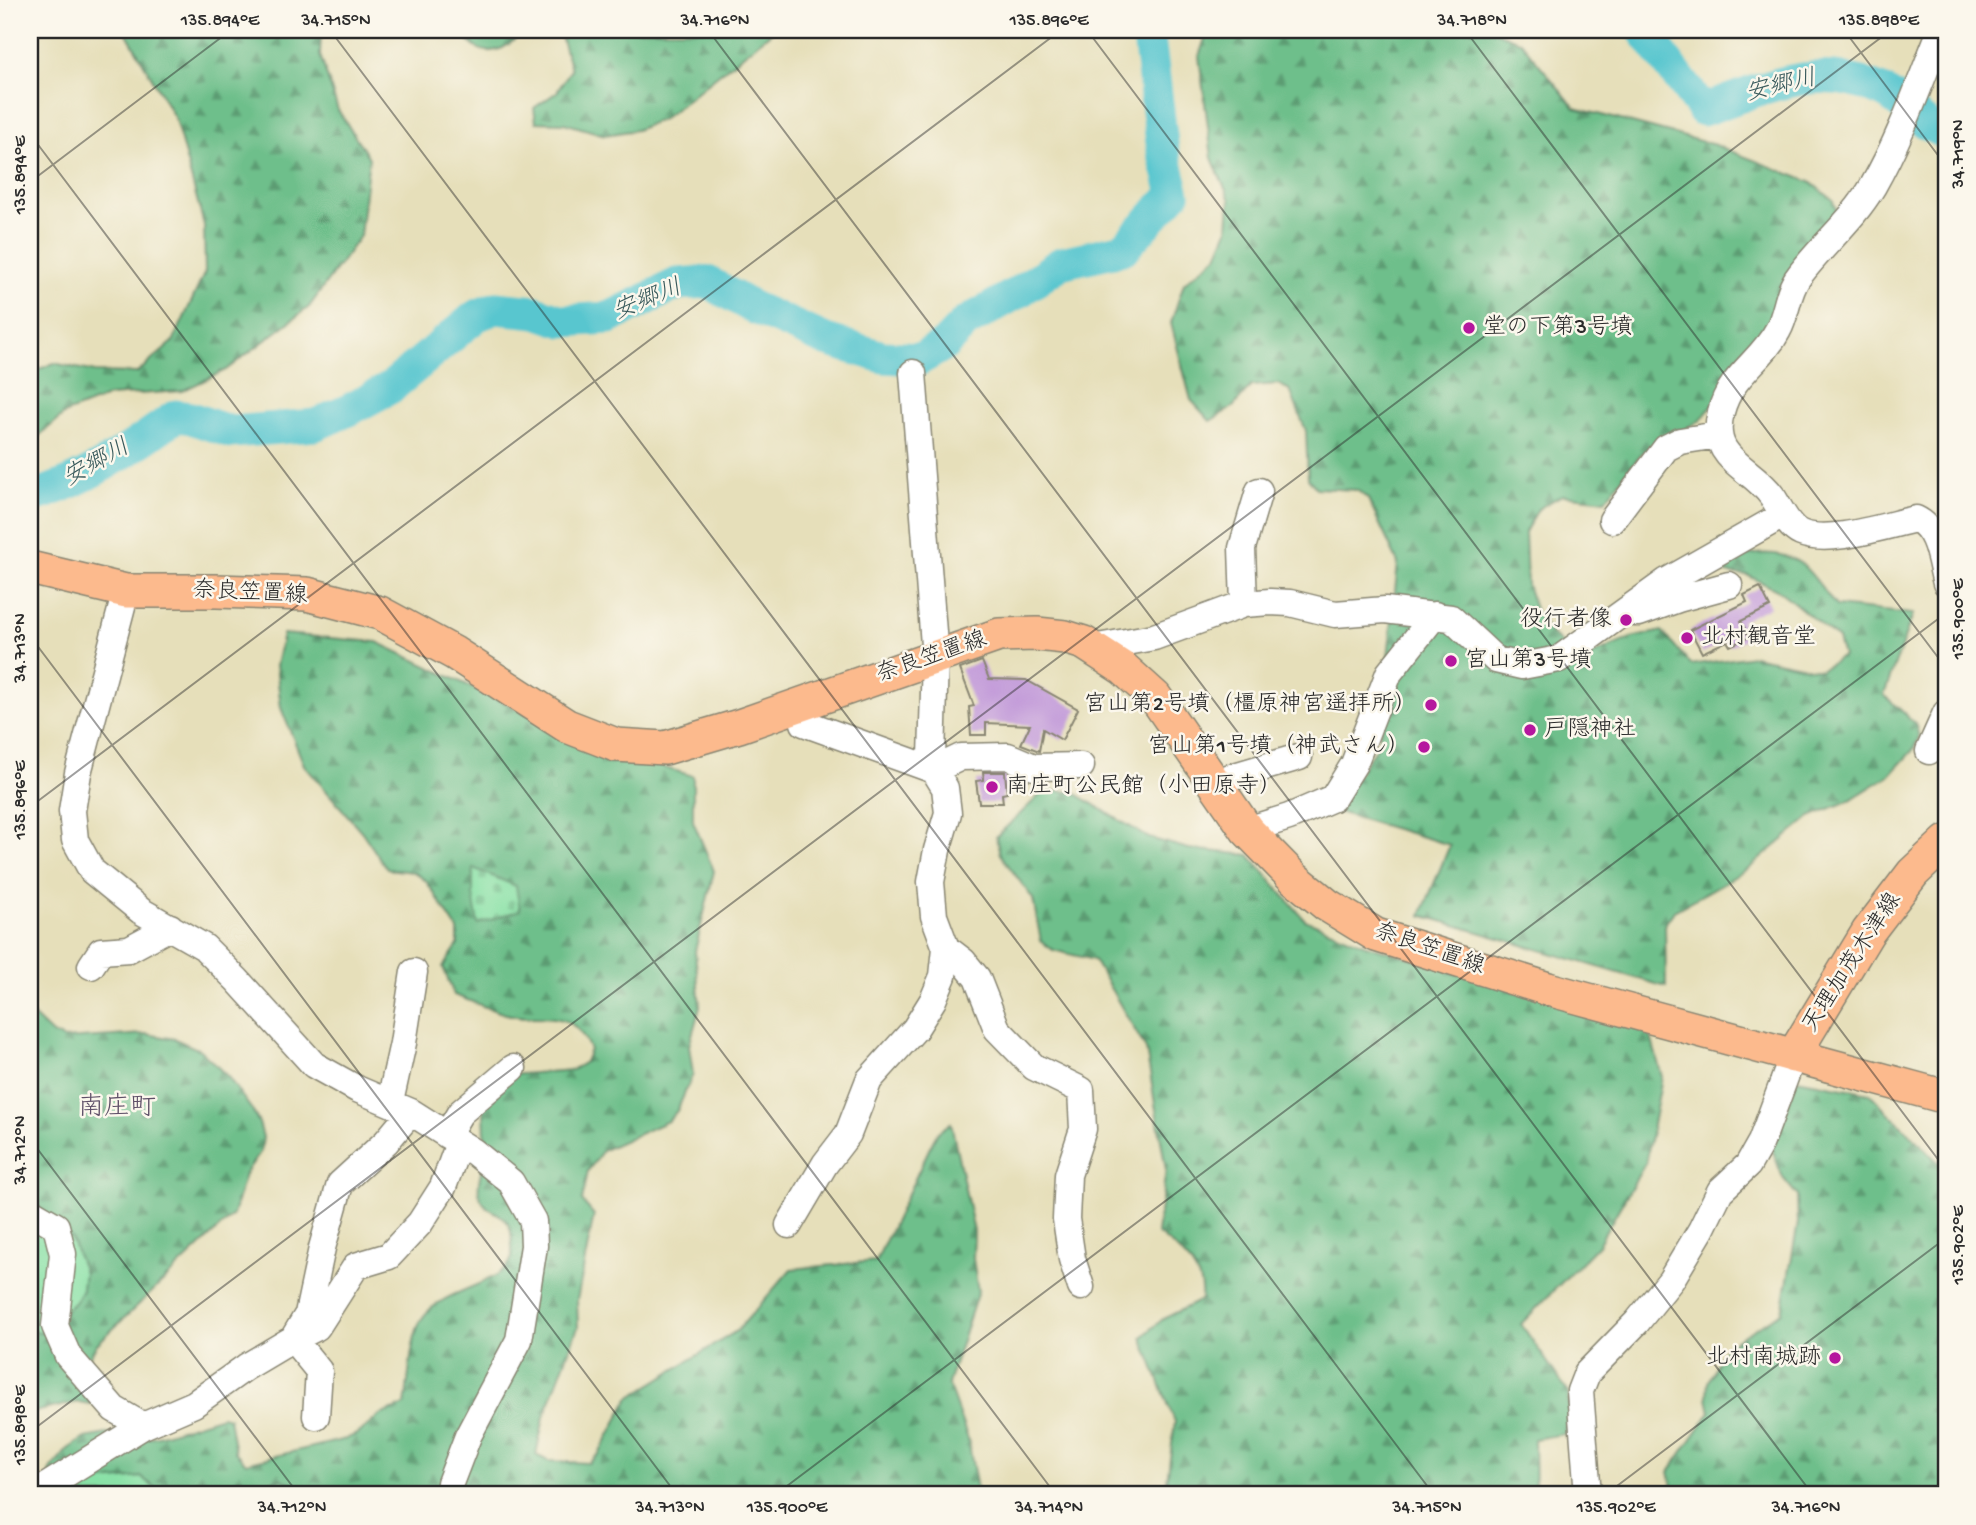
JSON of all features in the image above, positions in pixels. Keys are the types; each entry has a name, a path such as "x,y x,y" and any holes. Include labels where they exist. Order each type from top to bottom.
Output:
{"main road":[{"name":"奈良笠置線","path":"30,568 126,591 216,590 307,594 380,613 454,653 567,726 616,745 665,748 800,705 999,635 1037,634 1065,637 1092,648 1124,670 1155,697 1247,830 1295,879 1327,905 1376,935 1548,989 1946,1097"},
{"name":"天理加茂木津線","path":"1793,1056 1868,932 1913,873 1946,842"}],"street":[{"path":"1941,30 1902,125 1872,187 1840,230 1797,278 1778,331 1729,388 1720,413 1718,435 1732,462 1771,494 1783,515 1800,532 1828,537 1916,519 1925,523 1933,535 1946,583"},
{"path":"789,1225 825,1164 848,1135 869,1080 915,1029 943,976 946,948 934,916 931,881 948,813 945,788 933,770 935,658 913,373"},
{"path":"1612,520 1666,448 1680,442 1718,435"},
{"path":"1244,604 1242,548 1259,491"},
{"path":"1092,648 1154,638 1244,604 1290,603 1335,614 1385,610 1451,618 1496,660 1522,666 1559,659 1667,581 1783,515"},
{"path":"1626,611 1639,613 1728,585"},
{"path":"126,591 78,773 72,811 75,840 92,871 141,911 204,947 314,1065 357,1089 400,1107 453,1139 511,1182 533,1221 534,1246 519,1340 468,1436 448,1491"},
{"path":"1247,830 1289,817 1333,798 1354,764 1389,673 1435,615"},
{"path":"800,705 804,723 933,770 961,757 1008,756 1034,767 1081,766"},
{"path":"1929,751 1946,713"},
{"path":"1214,782 1298,757"},
{"path":"92,966 101,951 129,949 170,927"},
{"path":"946,948 963,961 977,978 997,1029 1034,1067 1081,1090 1083,1129 1068,1175 1066,1219 1072,1259 1082,1287"},
{"path":"293,1339 308,1314 322,1248 340,1184 386,1142 400,1107 403,1043 414,972"},
{"path":"1588,1495 1580,1391 1587,1373 1637,1322 1671,1280 1702,1230 1720,1191 1748,1165 1761,1142 1793,1056"},
{"path":"32,1495 143,1426 194,1404 246,1367 317,1326 356,1266 389,1256 421,1223 443,1188 460,1113 513,1068"},
{"path":"30,1211 56,1226 63,1254 55,1326 68,1356 114,1409 143,1426"},
{"path":"293,1339 319,1371 316,1416"}],"green space":[{"path":"125,30 321,30 320,55 338,110 369,158 360,236 309,307 226,370 182,391 109,396 66,413 30,443 30,373 54,363 95,372 137,373 173,342 205,272 204,225 175,119"},
{"path":"459,30 523,30 508,45 489,51 475,47"},
{"path":"559,30 774,30 663,119 636,130 605,135 564,123 536,122 534,108 557,92 571,69"},
{"path":"1208,30 1492,30 1521,42 1575,108 1715,145 1810,182 1832,199 1837,212 1786,277 1768,333 1701,420 1641,454 1605,500 1562,495 1538,509 1525,532 1527,585 1536,612 1551,634 1581,660 1631,638 1662,631 1691,665 1753,656 1820,670 1843,656 1838,639 1781,592 1747,575 1726,573 1724,559 1743,555 1773,554 1792,558 1809,572 1836,606 1913,614 1884,695 1915,723 1919,737 1913,750 1891,774 1850,800 1810,817 1748,869 1674,911 1665,924 1666,987 1421,915 1450,845 1334,811 1379,743 1398,563 1368,499 1357,490 1316,488 1308,478 1306,431 1290,390 1278,384 1251,386 1233,407 1210,421 1191,400 1171,323 1184,283 1217,256 1228,230 1230,200 1212,158 1199,56"},
{"path":"283,634 377,642 602,749 693,776 693,821 714,871 695,951 700,1007 689,1046 693,1074 677,1111 668,1121 603,1150 588,1171 582,1201 594,1215 577,1300 578,1327 544,1417 536,1455 548,1461 589,1463 599,1454 629,1398 738,1330 791,1269 876,1261 938,1132 951,1123 974,1231 973,1259 978,1291 948,1384 968,1439 978,1495 305,1495 301,1487 281,1479 198,1495 165,1495 141,1477 63,1485 49,1472 68,1449 85,1438 107,1434 129,1440 158,1436 222,1416 229,1418 235,1452 246,1463 346,1439 359,1433 380,1415 405,1405 415,1335 423,1317 444,1300 496,1276 512,1258 509,1224 485,1205 479,1191 485,1145 481,1077 572,1070 585,1062 590,1050 582,1035 565,1021 506,1014 454,995 443,967 458,945 458,930 426,881 414,872 387,869 362,832 304,765 281,708 276,665"},
{"path":"1045,790 1073,792 1149,838 1189,849 1249,855 1305,920 1366,945 1648,1026 1662,1077 1646,1162 1598,1245 1521,1324 1568,1392 1570,1433 1534,1439 1535,1495 1165,1495 1175,1422 1142,1337 1163,1319 1201,1300 1201,1289 1195,1269 1189,1261 1157,1233 1166,1170 1146,1049 1094,960 1053,950 1041,941 1033,899 1000,854 996,837"},
{"path":"473,868 516,886 520,910 478,924 473,895"},
{"path":"30,1013 52,1034 64,1039 146,1034 175,1039 200,1050 228,1077 252,1110 263,1137 261,1151 245,1174 233,1215 97,1344 77,1378 91,1404 78,1402 30,1413 30,1331 42,1332 76,1301 82,1289 84,1272 71,1238 30,1199"},
{"path":"1797,1079 1869,1093 1946,1170 1946,1495 1675,1495 1669,1472 1710,1412 1708,1382 1726,1346 1782,1312 1798,1223 1797,1195 1783,1178 1772,1149"},
{"path":"30,1199 71,1238 84,1272 82,1289 76,1301 42,1332 30,1331"},
{"path":"141,1477 165,1495 30,1495 63,1485"},
{"path":"281,1479 301,1487 305,1495 198,1495"}],"building":[{"path":"1760,587 1770,607 1741,621 1749,637 1730,646 1727,641 1702,653 1690,630 1747,602 1744,595"},
{"path":"982,661 989,679 1026,680 1078,709 1062,740 1043,729 1039,751 1021,744 1030,725 986,723 986,735 971,735 969,707 974,706 960,669"},
{"name":"南庄町公民館（小田原寺）","path":"983,772 1005,772 1007,793 1002,794 1003,803 979,803 976,781 984,780"}],"waterway":[{"name":"安郷川","path":"30,497 70,483 124,452 176,416 191,418 231,432 315,425 390,388 476,316 496,308 536,312 562,321 609,318 677,284 708,282 752,307 826,340 883,357 920,359 944,345 965,323 1061,263 1123,249 1174,194 1163,151 1148,30"},
{"name":"安郷川","path":"1643,30 1703,110 1771,86 1814,78 1836,78 1884,92 1932,127 1946,133"}],"place":[{"name":"堂の下第3号墳","path":"1469,328"},
{"name":"役行者像","path":"1626,620"},
{"name":"北村観音堂","path":"1687,638"},
{"name":"宮山第3号墳","path":"1451,661"},
{"name":"宮山第2号墳（橿原神宮遥拝所）","path":"1431,705"},
{"name":"戸隠神社","path":"1530,730"},
{"name":"宮山第1号墳（神武さん）","path":"1424,747"},
{"name":"南庄町公民館（小田原寺）","path":"992,787"},
{"name":"北村南城跡","path":"1835,1358"}],"district":[{"name":"南庄町","path":"117,1109"}]}
